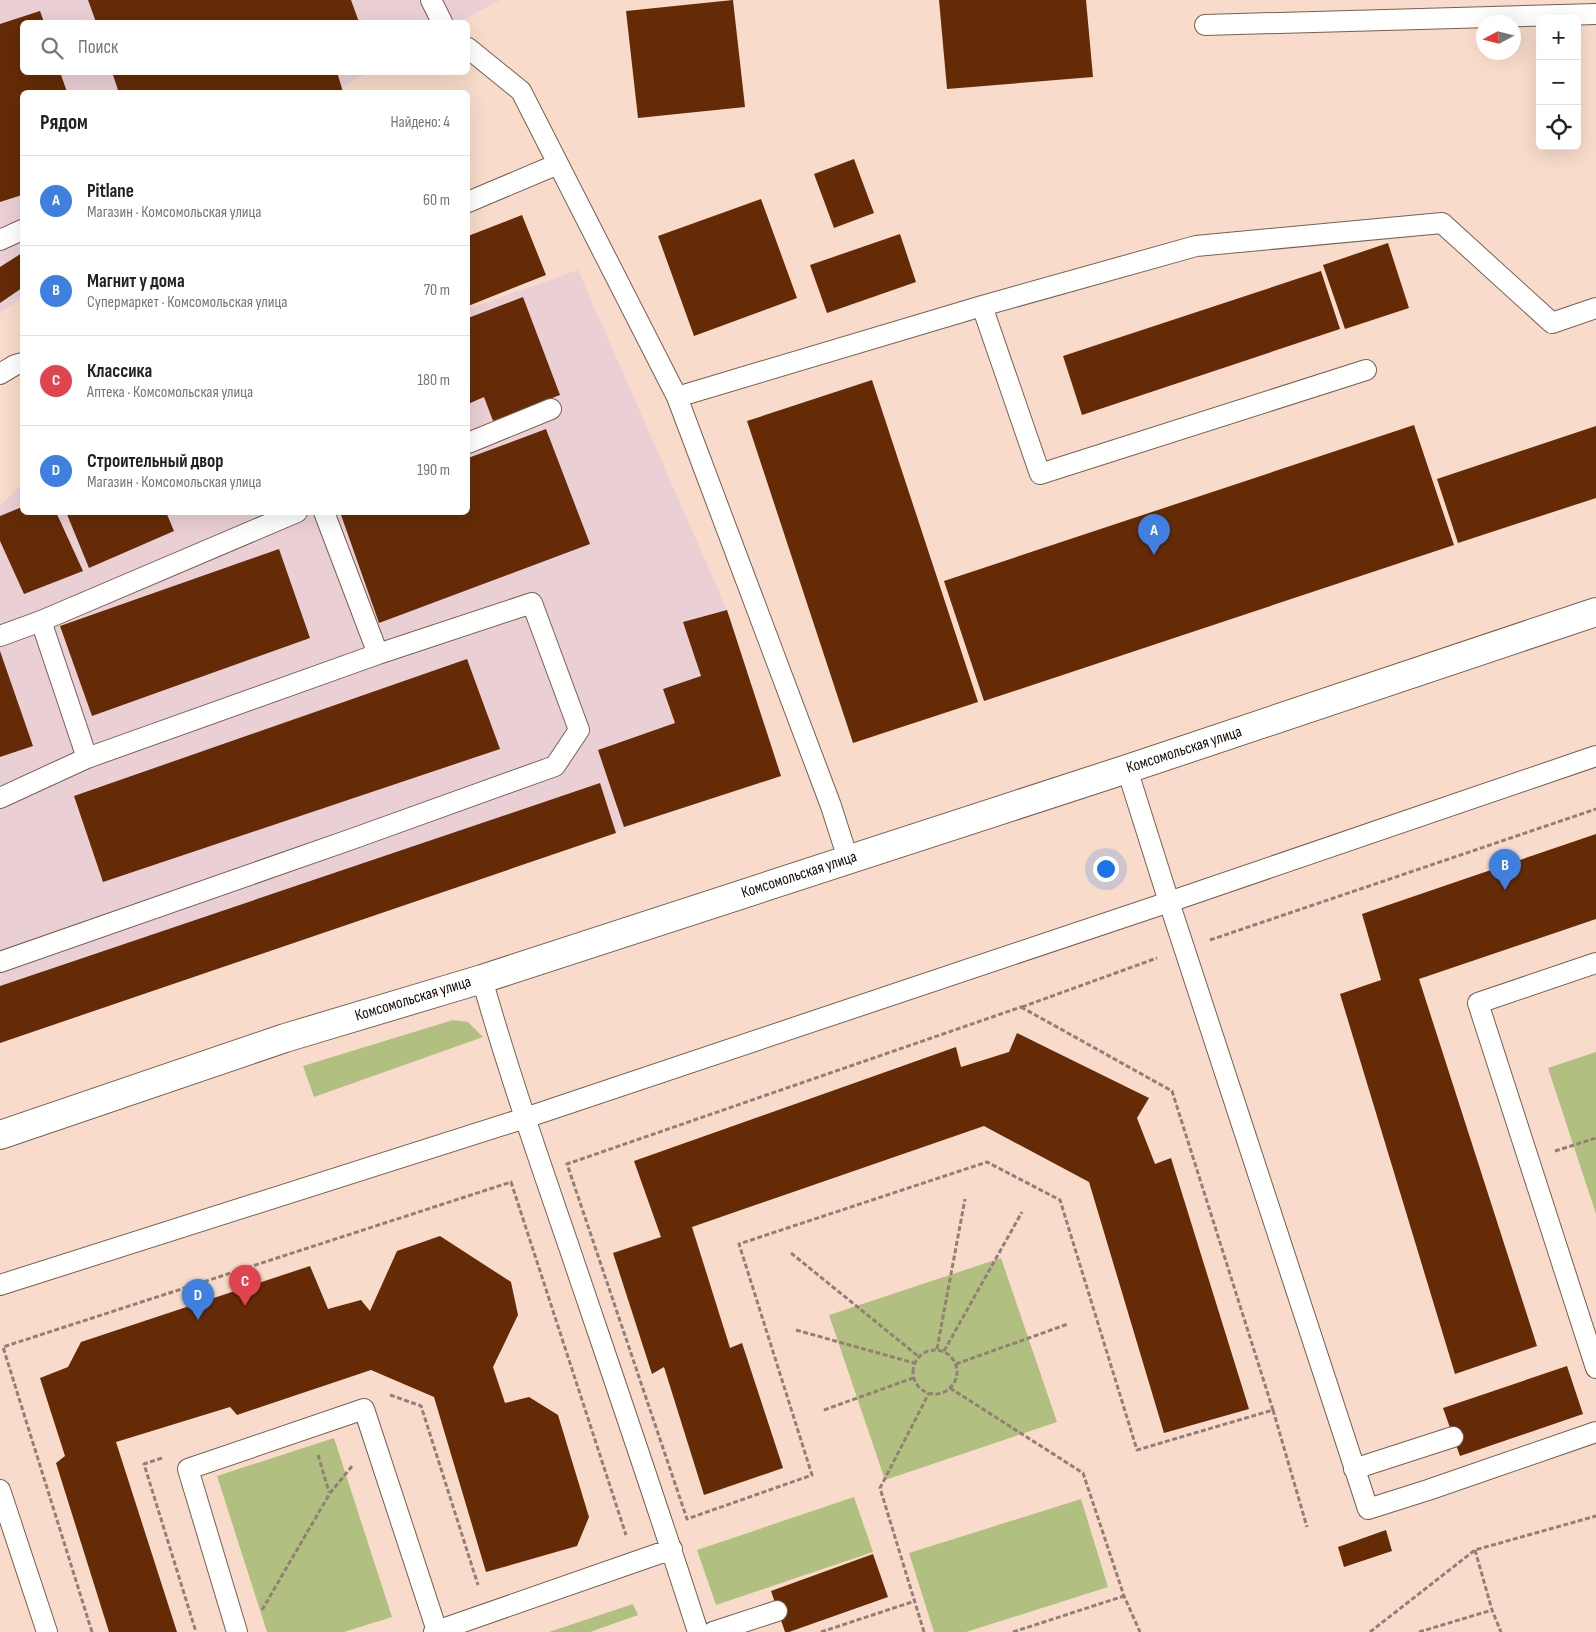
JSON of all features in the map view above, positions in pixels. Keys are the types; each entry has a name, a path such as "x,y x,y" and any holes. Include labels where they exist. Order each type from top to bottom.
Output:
{"main road":[{"name":"Комсомольская улица","path":"0,1136 285,1038 482,978 1127,769 1596,612"}],"lane":[{"path":"431,0 441,20"},
{"path":"1205,25 1596,14"},
{"path":"470,50 521,91 677,397 827,797 848,859"},
{"path":"470,201 558,164"},
{"path":"677,397 982,306 1196,246 1442,223 1552,323 1596,308"},
{"path":"0,240 20,231"},
{"path":"982,306 1040,474 1366,370"},
{"path":"0,374 20,364"},
{"path":"470,442 551,409"},
{"path":"0,636 40,621 290,515"},
{"path":"325,515 378,654"},
{"path":"0,798 87,758 378,654 532,603 579,730 556,766 0,962"},
{"path":"40,621 87,758"},
{"path":"0,1284 525,1118 1169,902 1596,756"},
{"path":"1127,769 1184,949 1368,1508 1428,1490 1596,1432"},
{"path":"1596,963 1478,1003 1596,1368"},
{"path":"482,978 525,1118 672,1549 698,1632"},
{"path":"237,1632 188,1469 364,1409 435,1632 672,1549"},
{"path":"1354,1469 1453,1437"},
{"path":"0,1490 47,1632"},
{"path":"713,1632 777,1611"}],"path":[{"path":"1273,1410 1137,1450 1060,1200 988,1162 739,1244 812,1475 687,1519 567,1164 1184,949 1596,809"},
{"path":"1021,1007 1172,1091 1273,1410 1307,1527"},
{"path":"1529,1160 1596,1138"},
{"path":"92,1632 2,1347 511,1182 626,1538"},
{"path":"937,1349 965,1199"},
{"path":"944,1351 1022,1212"},
{"path":"790,1253 918,1356"},
{"path":"956,1364 1068,1324"},
{"path":"796,1330 914,1363"},
{"path":"930,1349 937,1349 944,1351 953,1359 956,1364 957,1376 950,1388 936,1394 922,1390 916,1385 913,1378 914,1363 918,1356 930,1349"},
{"path":"824,1410 913,1378"},
{"path":"950,1388 1084,1473 1124,1596 1140,1632"},
{"path":"386,1393 421,1406 480,1592"},
{"path":"924,1632 880,1488 929,1393"},
{"path":"309,1428 330,1493"},
{"path":"258,1616 330,1493 374,1440"},
{"path":"163,1457 144,1464 196,1632"},
{"path":"1370,1632 1475,1550 1596,1516"},
{"path":"1475,1550 1492,1610 1501,1632"},
{"path":"1013,1632 1124,1596"},
{"path":"821,1632 915,1601"},
{"path":"1419,1632 1492,1610"}],"shaded area":[{"path":"0,0 500,0 463,20 20,20 20,75 364,75 338,90 20,90 20,299 0,313"},
{"path":"578,270 727,610 781,776 625,827 616,833 0,1043 0,506 20,486 20,515 470,515 470,308"}],"green space":[{"path":"453,1020 468,1022 483,1037 314,1097 303,1066"},
{"path":"1596,1052 1596,1214 1548,1068"},
{"path":"1001,1258 1057,1422 885,1480 829,1315"},
{"path":"334,1438 392,1617 344,1632 267,1632 217,1476"},
{"path":"854,1497 873,1552 716,1605 697,1550"},
{"path":"1081,1499 1108,1587 966,1632 934,1632 909,1553"},
{"path":"633,1604 638,1615 590,1632 549,1632"}],"building":[{"path":"88,0 351,0 358,20 95,20"},
{"path":"733,0 745,107 638,118 626,11"},
{"path":"939,0 1086,0 1093,77 947,89"},
{"path":"40,11 43,20 20,20 20,75 61,75 66,90 20,90 20,196 0,202 0,24"},
{"path":"113,75 338,75 342,90 118,90"},
{"path":"854,159 874,213 834,228 814,174"},
{"path":"761,199 797,298 694,336 658,236"},
{"path":"522,215 546,275 470,305 470,235"},
{"path":"900,234 916,282 827,313 810,265"},
{"path":"1388,243 1409,308 1345,329 1323,265"},
{"path":"20,254 20,289 0,303 0,267"},
{"path":"1321,271 1340,329 1082,415 1063,356"},
{"path":"523,297 560,395 493,421 484,397 470,403 470,317"},
{"path":"872,380 978,702 853,743 747,421"},
{"path":"1414,425 1454,545 984,701 944,581"},
{"path":"1596,426 1596,498 1458,543 1437,479"},
{"path":"546,429 590,544 379,623 341,515 470,515 470,457"},
{"path":"20,508 20,515 57,515 83,571 24,594 0,541 0,516"},
{"path":"67,515 167,515 174,531 89,568"},
{"path":"279,549 310,638 92,716 60,626"},
{"path":"727,610 781,776 624,827 598,750 675,723 663,689 701,676 683,622"},
{"path":"0,651 33,746 0,757"},
{"path":"467,659 500,749 103,882 74,796"},
{"path":"600,783 616,833 0,1043 0,986"},
{"path":"1596,834 1596,919 1419,979 1537,1346 1455,1374 1340,994 1381,980 1362,914"},
{"path":"1017,1033 1149,1098 1137,1118 1155,1164 1171,1158 1249,1409 1164,1433 1089,1182 984,1126 692,1227 730,1348 742,1343 783,1468 704,1495 664,1367 652,1374 613,1253 661,1237 634,1161 956,1047 961,1067 1009,1052"},
{"path":"440,1236 511,1282 518,1315 493,1367 505,1403 529,1397 558,1415 589,1517 577,1546 486,1572 434,1397 371,1370 237,1415 230,1407 116,1442 177,1632 109,1632 56,1463 65,1456 40,1378 68,1367 81,1342 310,1266 328,1309 361,1300 370,1311 397,1251"},
{"path":"1567,1366 1583,1414 1460,1456 1443,1408"},
{"path":"1386,1530 1392,1551 1344,1567 1338,1547"},
{"path":"873,1554 888,1597 785,1632 771,1591"}],"place":[{"name":"Pitlane","path":"1154,555"},
{"name":"Магнит у дома","path":"1505,890"},
{"name":"Классика","path":"245,1306"},
{"name":"Строительный двор","path":"198,1320"}]}
